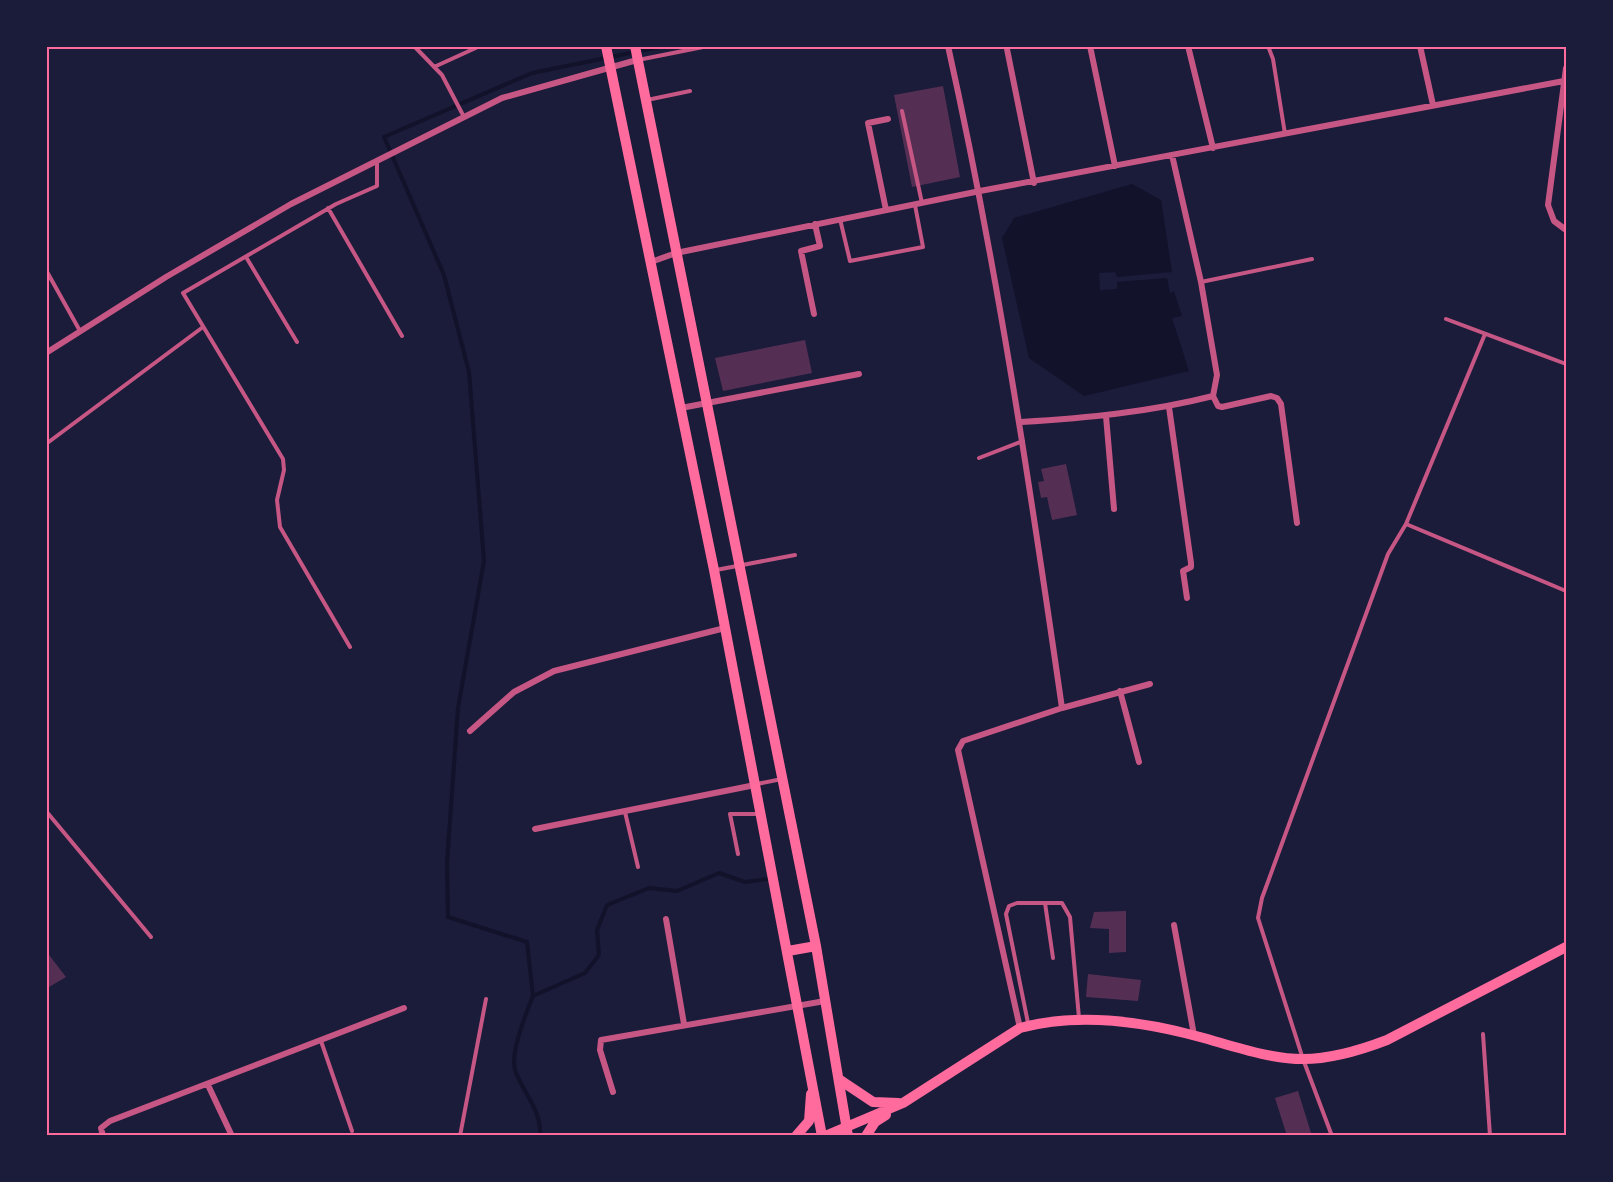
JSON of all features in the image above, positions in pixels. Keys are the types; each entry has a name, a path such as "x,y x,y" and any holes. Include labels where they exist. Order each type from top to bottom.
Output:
{"main road":[{"path":"606,46 714,570 824,1136 847,1131 903,1103"},
{"path":"635,46 816,946 847,1131"},
{"path":"788,951 816,946"},
{"path":"866,1136 875,1122 1025,1027 1079,1019 1159,1028 1254,1052 1303,1059 1359,1050 1388,1040 1566,947"},
{"path":"840,1080 873,1102 903,1103"},
{"path":"796,1136 809,1121 813,1082"}],"street":[{"path":"948,46 980,191 1021,422 1062,708"},
{"path":"1089,46 1115,166"},
{"path":"1188,46 1212,148"},
{"path":"1420,46 1433,105"},
{"path":"1007,49 1034,183"},
{"path":"46,352 166,277 291,204 502,98 637,60"},
{"path":"1566,68 1548,205 1554,221 1566,230"},
{"path":"651,261 676,253 980,191 1034,183 1565,81"},
{"path":"886,210 868,123 888,119"},
{"path":"1172,155 1201,282 1217,375 1213,396 1218,405 1222,407 1271,396 1277,398 1281,404 1297,523"},
{"path":"814,314 801,251 820,246 815,224"},
{"path":"681,408 859,374"},
{"path":"1021,422 1106,416 1169,407 1213,396"},
{"path":"1169,407 1191,563 1191,567 1183,571 1187,598"},
{"path":"1106,416 1114,509"},
{"path":"470,731 514,692 554,671 725,628"},
{"path":"1025,1027 958,750 963,741 1062,708 1150,684"},
{"path":"1120,691 1139,762"},
{"path":"536,829 756,784"},
{"path":"666,920 684,1024"},
{"path":"1174,925 1194,1035"},
{"path":"613,1092 600,1050 601,1040 825,1001"},
{"path":"103,1136 101,1128 110,1121 404,1008"},
{"path":"208,1085 232,1136"}],"lane":[{"path":"414,46 442,75 464,117"},
{"path":"434,67 480,46"},
{"path":"637,60 708,46"},
{"path":"1268,46 1273,59 1285,135"},
{"path":"645,100 690,91"},
{"path":"840,219 850,261 923,247 902,111"},
{"path":"350,647 280,526 277,500 284,470 283,459 183,293 328,208 377,186 377,160"},
{"path":"328,208 402,336"},
{"path":"246,257 297,342"},
{"path":"1201,282 1312,259"},
{"path":"46,270 81,331"},
{"path":"1446,319 1566,364"},
{"path":"46,444 203,327"},
{"path":"1332,1136 1303,1059 1258,918 1262,898 1388,554 1406,524 1485,334"},
{"path":"979,458 1024,440"},
{"path":"1406,524 1566,591"},
{"path":"714,570 795,555"},
{"path":"756,784 783,778"},
{"path":"46,811 151,937"},
{"path":"625,812 638,867"},
{"path":"738,854 729,814 762,814"},
{"path":"1025,1027 1006,914 1009,906 1017,903 1062,903 1070,917 1079,1019"},
{"path":"1045,903 1053,958"},
{"path":"460,1136 486,999"},
{"path":"1483,1034 1490,1136"},
{"path":"321,1040 351,1131"}],"shaded area":[{"path":"1132,184 1161,200 1172,272 1117,277 1115,272 1099,273 1100,290 1117,289 1117,282 1167,278 1170,293 1174,291 1182,316 1172,318 1189,371 1084,396 1029,358 1002,238 1014,218"}],"building":[{"path":"943,86 960,177 912,187 894,95"},
{"path":"805,340 812,373 723,391 715,358"},
{"path":"1066,464 1077,515 1052,520 1047,497 1041,498 1038,482 1044,481 1041,469"},
{"path":"1126,911 1126,952 1109,953 1109,929 1090,928 1094,912"},
{"path":"46,951 66,977 49,987 46,984"},
{"path":"1088,974 1141,980 1138,1001 1086,997"},
{"path":"1298,1091 1312,1136 1287,1136 1275,1098"}],"waterway":[{"path":"533,996 527,942 448,917 447,863 458,708 484,561 469,372 444,275 384,137 532,73 665,46"},
{"path":"540,1136 535,1110 515,1070 515,1054 520,1033 533,996 585,973 599,955 597,930 607,905 649,888 677,891 719,873 745,882 767,879"}]}
